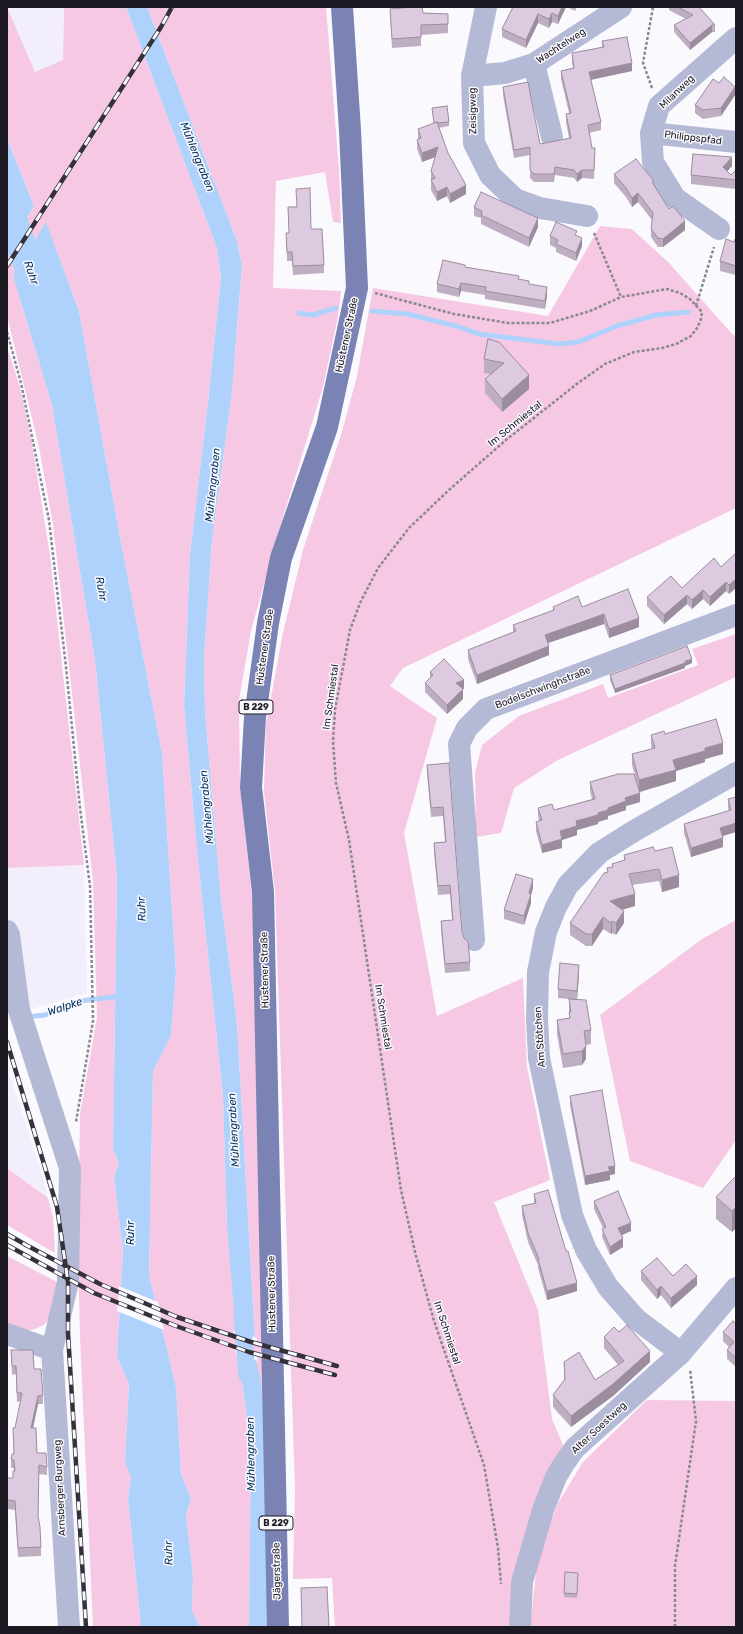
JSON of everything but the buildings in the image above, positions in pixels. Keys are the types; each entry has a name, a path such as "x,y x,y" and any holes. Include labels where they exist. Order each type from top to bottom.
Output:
{"main road":[{"name":"Hüstener Straße","path":"274,1419 263,892 251,787 255,717 268,623 281,558 327,427 357,288 350,130 342,7"},
{"name":"Jägerstraße","path":"274,1419 278,1627"}],"street":[{"name":"Zeisigweg","path":"486,7 472,76 474,143 490,175 515,199 540,208 587,216"},
{"name":"Wachtelweg","path":"472,76 505,73 534,64 621,7"},
{"name":"Milanweg","path":"719,229 676,198 653,162 651,132 659,106 736,38"},
{"path":"534,64 552,137"},
{"name":"Philippspfad","path":"651,132 736,142"},
{"name":"Bodelschwinghstraße","path":"474,940 459,744 467,728 486,709 736,615"},
{"name":"Am Stötchen","path":"681,1353 636,1319 608,1287 586,1250 572,1215 539,1058 537,1019 538,972 546,932 556,907 568,884 599,853 634,831 736,773"},
{"name":"Arnsberger Burgweg","path":"7,931 22,1019 70,1168 68,1282 52,1350 69,1627"},
{"name":"Alter Soestweg","path":"520,1627 522,1582 543,1510 556,1477 575,1448 681,1353 736,1288"},
{"path":"7,1334 52,1350"}],"path":[{"path":"653,7 643,63 659,106"},
{"path":"587,216 621,297"},
{"path":"696,306 710,260"},
{"path":"357,288 454,314 508,323 550,323 590,311 621,297 667,289 685,296 696,306"},
{"name":"Im Schmiestal","path":"502,1586 498,1548 484,1465 434,1321 416,1256 401,1190 349,840 336,783 333,741 335,710 350,630 360,602 378,568 409,528 450,489 506,440 605,364 634,352 662,348 676,344 691,336 701,319 702,312 696,306"},
{"path":"7,332 21,383 49,520 80,808 90,886 93,1020 77,1114"},
{"path":"675,1627 675,1566 696,1421 692,1375 689,1364 681,1353"}],"shaded area":[{"path":"7,7 64,7 63,60 35,72"},
{"path":"7,7 35,72 63,60 64,7 126,7 217,248 221,278 190,554 184,706 197,851 223,1096 227,1227 255,1341 237,1023 221,899 205,711 204,657 212,541 232,392 242,265 237,241 147,7 326,7 339,170 341,223 333,222 325,172 276,181 273,288 341,291 338,317 323,387 280,527 251,631 239,700 240,786 255,924 268,1515 237,1350 251,1442 249,1627 200,1627 192,1611 193,1576 186,1515 191,1498 181,1474 176,1387 149,1276 153,1071 171,1035 176,972 162,753 119,532 79,311 46,223 13,276 52,405 95,660 117,877 113,1149 119,1163 114,1177 123,1251 117,1356 129,1384 125,1463 131,1477 128,1498 141,1627 93,1627 80,1337 78,1252 80,1114 97,1017 93,881 53,524 39,447 7,316 7,250 34,206 7,139"},
{"path":"600,226 632,229 669,263 733,335 736,336 736,508 403,668 390,686 437,718 404,833 437,1016 523,978 527,1067 550,1180 494,1202 538,1310 552,1419 563,1445 567,1448 516,1627 335,1627 332,1578 293,1579 295,1489 275,891 264,792 266,724 283,633 303,550 342,432 357,376 373,288 548,316"},
{"path":"7,347 20,387 32,444 50,555 84,865 7,868"},
{"path":"736,634 736,677 558,760 514,788 501,833 476,837 475,772 482,745 519,716 603,684 608,698 698,665 692,649"},
{"path":"84,865 87,993 30,1009 7,1023 7,868"},
{"path":"736,920 736,1140 703,1188 630,1161 600,1015 702,939"},
{"path":"7,1067 42,1174 48,1198 7,1168"},
{"path":"7,1168 48,1198 53,1217 55,1253 7,1225"},
{"path":"7,1256 61,1284 53,1313 44,1325 26,1331 7,1326"},
{"path":"647,1400 736,1401 736,1627 530,1627 538,1555 558,1503 583,1462"}],"water":[{"path":"126,7 147,7 237,241 242,265 232,392 212,541 204,657 205,711 221,899 237,1023 255,1341 236,1335 227,1227 223,1096 197,851 184,706 190,554 221,278 217,248"},
{"path":"7,139 34,206 7,250"},
{"path":"46,222 79,311 119,532 162,753 176,972 171,1035 153,1071 149,1275 176,1387 181,1474 191,1498 186,1515 193,1576 192,1611 200,1627 141,1627 128,1498 131,1477 125,1463 129,1384 117,1356 123,1251 114,1177 119,1163 113,1149 117,877 95,660 52,405 13,276"},
{"path":"237,1350 255,1356 260,1377 264,1409 268,1627 249,1627 251,1442"}],"pier":[{"path":"119,1286 158,1302 164,1330 117,1311"},
{"path":"233,1330 257,1338 257,1342 254,1343 235,1337"},
{"path":"237,1348 256,1354 258,1361 236,1354 235,1349"}],"waterway":[{"name":"Ruhr","path":"7,203 38,294"},
{"path":"299,313 313,315 336,308"},
{"path":"372,311 407,314 456,326 479,334 559,344 578,342 617,326 656,315 688,312"},
{"name":"Walpke","path":"26,1017 45,1015 80,1001 121,996"},
{"name":"Mühlengraben","path":"242,1316 247,1375"}],"railway":[{"path":"7,266 161,27 172,7"},
{"path":"7,1042 57,1207 68,1282 68,1333 86,1627"},
{"path":"7,1234 100,1284 177,1317 251,1342 337,1366"},
{"path":"7,1245 94,1293 176,1326 249,1352 335,1375"}]}
